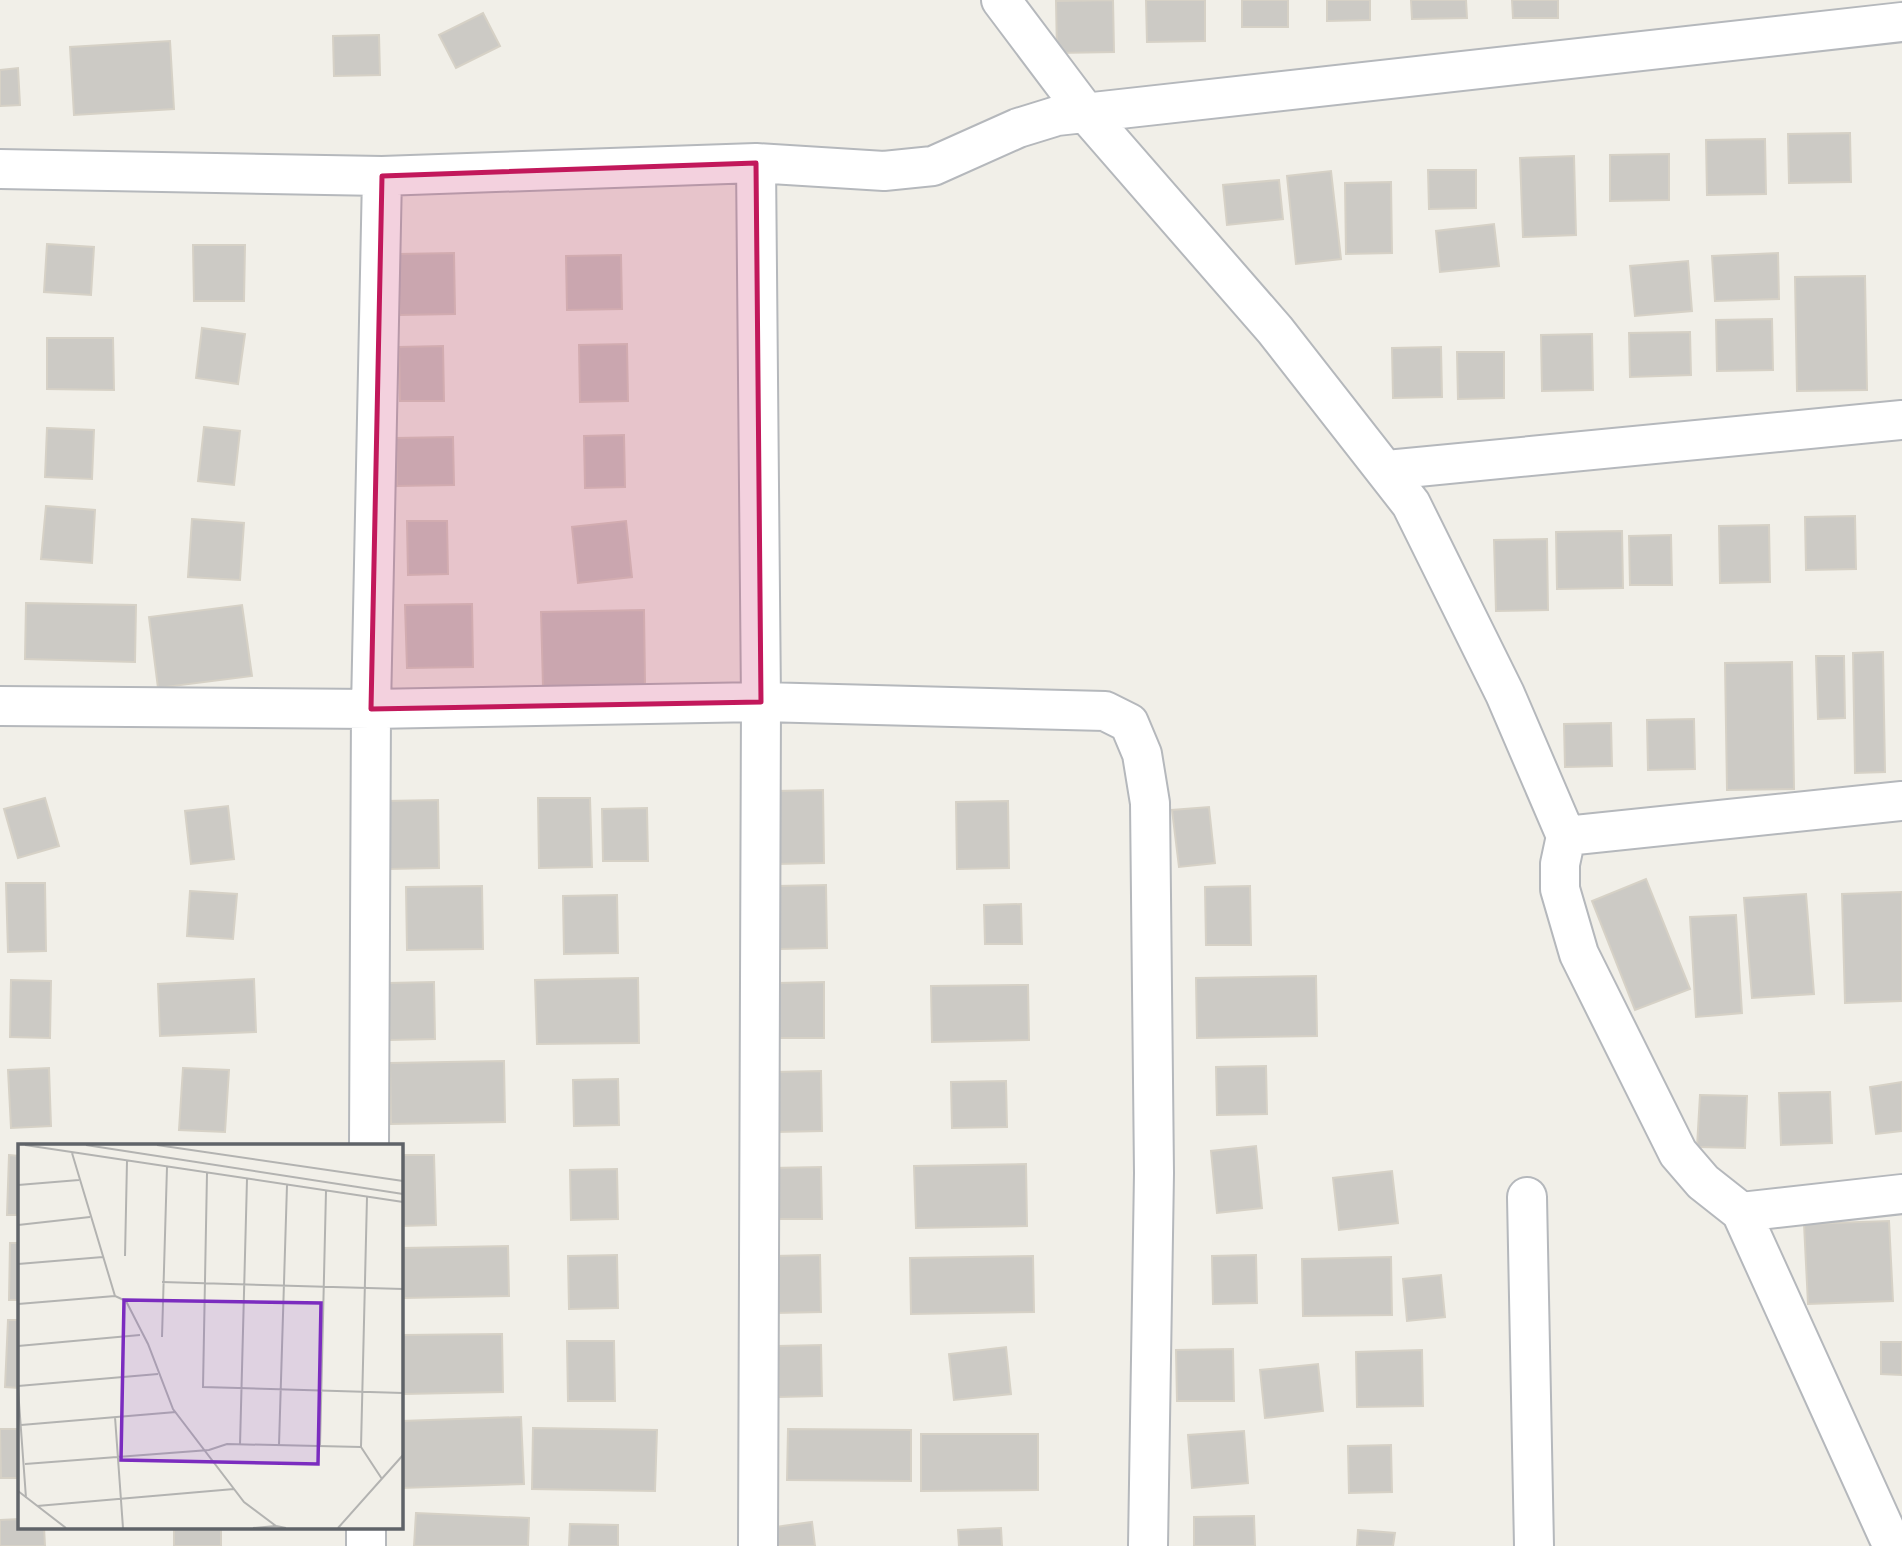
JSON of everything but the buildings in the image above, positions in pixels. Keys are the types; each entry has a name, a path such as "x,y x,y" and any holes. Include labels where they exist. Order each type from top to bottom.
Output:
{"street":[{"path":"1001,0 1086,113 1275,330 1411,504 1454,587 1566,836 1560,864 1560,889 1579,954 1678,1153 1703,1182 1741,1212 1888,1536 1896,1546"},
{"path":"0,169 382,176 756,163 884,171 933,166 1018,128 1057,116 1902,22"},
{"path":"756,163 761,702 758,1546"},
{"path":"369,1144 372,709 382,176"},
{"path":"1387,470 1902,420"},
{"path":"0,706 372,709 761,702 1105,711 1129,723 1142,754 1150,816 1154,1172 1148,1546"},
{"path":"1566,836 1902,801"},
{"path":"1741,1212 1902,1194"},
{"path":"1527,1197 1534,1546"},
{"path":"366,1528 366,1546"}],"highlighted area":[{"path":"756,163 761,702 371,709 382,176"}]}
